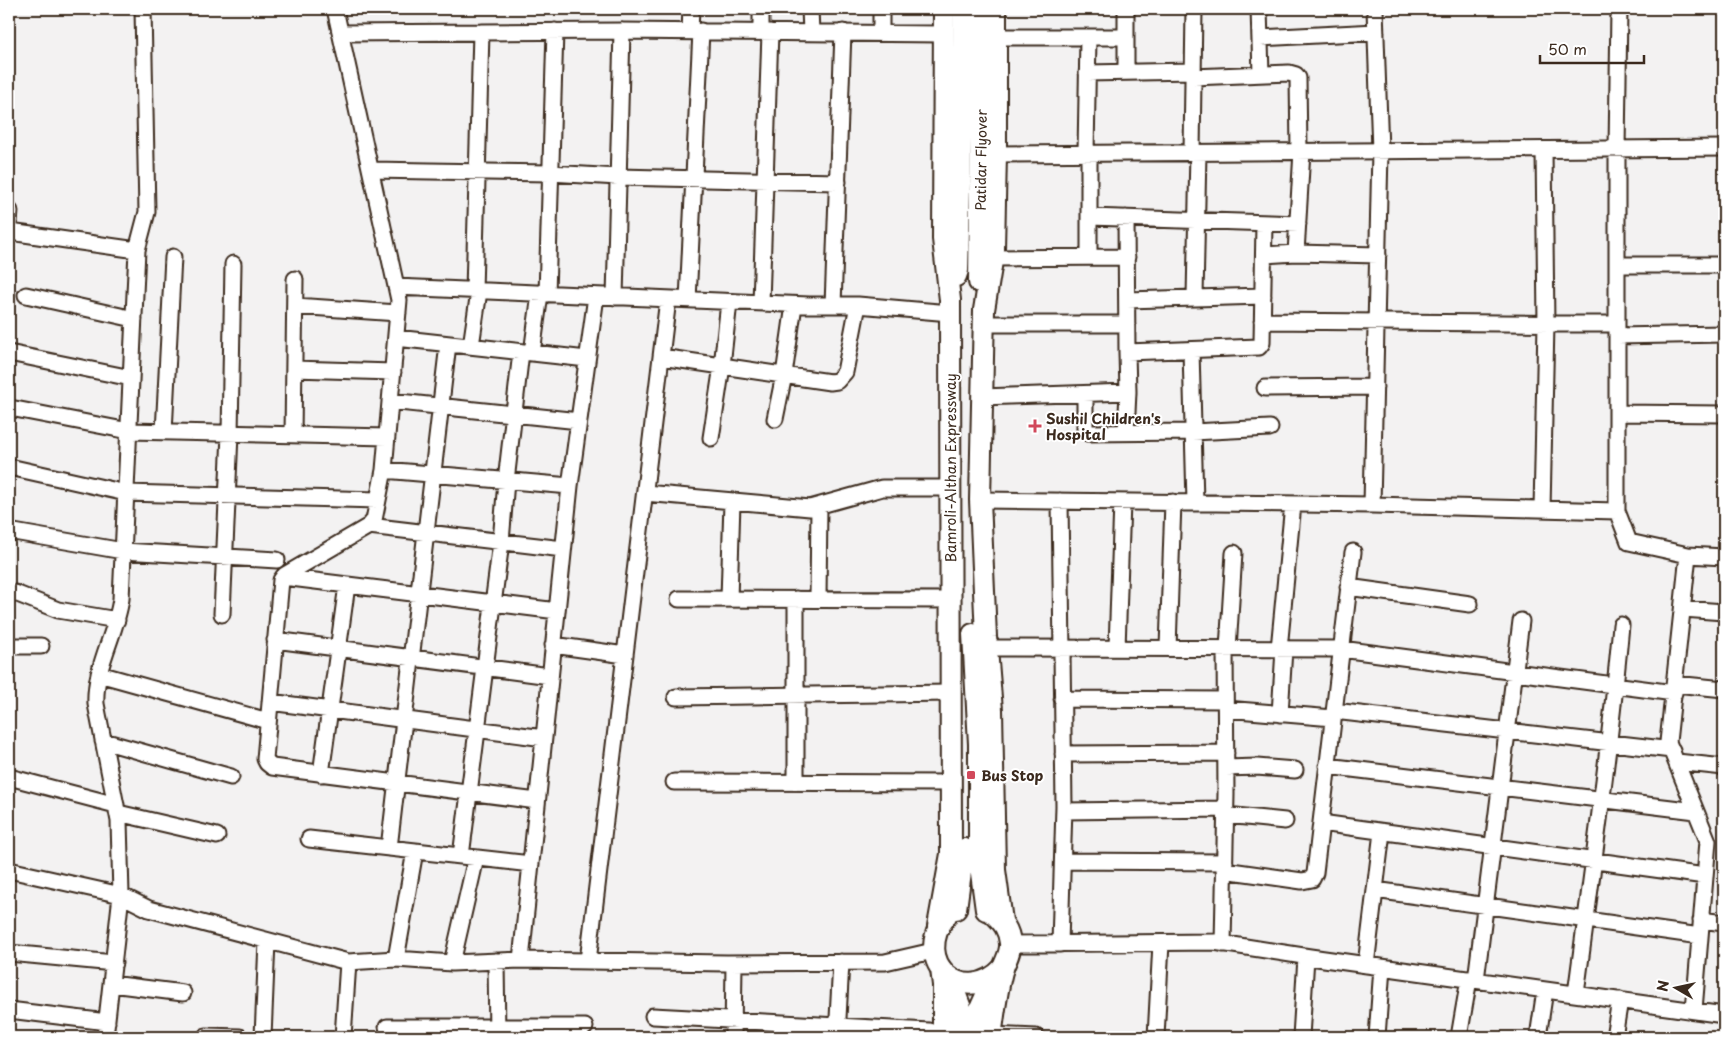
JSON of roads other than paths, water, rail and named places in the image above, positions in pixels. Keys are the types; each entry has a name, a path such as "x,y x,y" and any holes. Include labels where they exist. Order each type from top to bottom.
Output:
{"main road":[{"name":"Bamroli-Althan Expressway","path":"938,926 951,854 950,307 943,238 944,9"},
{"name":"Patidar Flyover","path":"950,307 958,270 964,9"},
{"name":"Patidar Flyover","path":"982,9 978,276 984,317"},
{"path":"994,915 996,870 992,710 980,500 984,317 994,248 996,9"},
{"path":"949,385 958,413 964,858 956,909"},
{"path":"982,390 971,418 968,495 979,744 979,858 994,915 1008,932 1011,944 1009,957 999,972 986,1037"},
{"path":"963,1037 962,1008 942,970 934,938 938,926 946,916 956,909 969,906 994,915"},
{"path":"942,970 960,982 972,984 984,982 999,972"},
{"path":"934,1035 942,970"}],"street":[{"path":"9,1010 106,1030 121,895 117,809 96,704 95,690 117,620 121,599 138,250 147,212 143,9"},
{"path":"335,9 372,170 399,300 384,470 374,520 369,526 283,577 280,587 265,759 272,767 537,801"},
{"path":"688,300 694,178 696,31 691,9"},
{"path":"761,9 766,32 766,180 761,303"},
{"path":"810,9 810,32"},
{"path":"881,9 881,33"},
{"path":"1126,9 1126,72"},
{"path":"1194,9 1193,74 1196,220 1194,297"},
{"path":"1259,9 1261,74"},
{"path":"1372,505 1380,151 1375,9"},
{"path":"1619,9 1617,511 1628,542 1688,555 1724,557"},
{"path":"461,856 494,603 514,414 526,353 543,294 555,31"},
{"path":"615,297 622,31"},
{"path":"341,33 696,31 943,34"},
{"path":"471,346 477,291 477,172 481,32"},
{"path":"833,306 843,32"},
{"path":"1260,38 1376,32"},
{"path":"996,37 1126,37"},
{"path":"1088,37 1089,258"},
{"path":"1087,73 1293,73 1298,78 1300,151 1296,253"},
{"path":"996,154 1724,148"},
{"path":"1542,509 1546,324 1544,150"},
{"path":"372,170 550,173 618,177 838,182"},
{"path":"9,210 9,233 138,250"},
{"path":"1090,218 1298,224"},
{"path":"1126,218 1128,392 1126,433"},
{"path":"1127,352 1259,347 1262,343 1264,223"},
{"path":"1264,255 1296,253 1378,256"},
{"path":"164,432 172,257"},
{"path":"992,258 1126,257"},
{"path":"222,614 230,434 233,264"},
{"path":"1617,265 1724,265"},
{"path":"293,435 295,279"},
{"path":"396,287 833,306 950,307"},
{"path":"26,295 134,319"},
{"path":"521,960 570,486 596,296"},
{"path":"1127,300 1263,296"},
{"path":"588,961 668,299"},
{"path":"711,438 729,302"},
{"path":"775,419 784,375 794,304"},
{"path":"661,357 830,382 837,381 845,372 858,305"},
{"path":"295,306 398,313"},
{"path":"984,317 1127,324"},
{"path":"1262,322 1546,324 1617,330 1724,334"},
{"path":"396,338 588,360"},
{"path":"389,848 448,344"},
{"path":"1191,350 1195,503"},
{"path":"9,352 131,378"},
{"path":"294,369 393,372"},
{"path":"1265,388 1375,387"},
{"path":"982,390 1085,394 1128,392"},
{"path":"1085,394 1085,430 1088,433 1193,432 1270,428"},
{"path":"390,401 579,421"},
{"path":"10,408 129,431 387,437"},
{"path":"1617,413 1724,414"},
{"path":"14,468 126,493 378,500"},
{"path":"384,470 570,486"},
{"path":"645,493 799,508 819,506 882,488 950,488"},
{"path":"980,500 1372,505 1617,511"},
{"path":"1060,501 1064,811 1060,944"},
{"path":"729,599 732,502"},
{"path":"1117,648 1122,502"},
{"path":"1168,648 1173,502"},
{"path":"1280,714 1281,649 1293,504"},
{"path":"818,599 819,506"},
{"path":"369,526 563,549"},
{"path":"14,532 123,551 277,560"},
{"path":"1063,861 1224,866 1308,881 1312,879 1315,873 1353,552"},
{"path":"1223,944 1227,649 1234,553"},
{"path":"1688,555 1668,742 1708,841 1694,1010"},
{"path":"283,577 557,611"},
{"path":"321,774 347,585"},
{"path":"1348,587 1470,604"},
{"path":"15,593 58,610 117,620"},
{"path":"679,599 950,600"},
{"path":"796,599 796,782"},
{"path":"1683,609 1724,612"},
{"path":"1459,1037 1472,980 1485,905 1521,621"},
{"path":"1576,994 1602,800 1621,625"},
{"path":"275,640 550,676"},
{"path":"554,645 625,655"},
{"path":"9,646 41,646"},
{"path":"987,648 1341,649 1615,685 1724,689"},
{"path":"99,674 268,720"},
{"path":"676,697 950,693"},
{"path":"1062,699 1226,704 1280,714 1334,714 1507,731 1608,743 1724,768"},
{"path":"270,702 544,738"},
{"path":"103,741 231,777"},
{"path":"1063,754 1226,761 1257,767 1295,770"},
{"path":"1327,766 1696,811"},
{"path":"9,777 217,836"},
{"path":"674,782 951,783"},
{"path":"1064,811 1226,812 1285,821"},
{"path":"1321,824 1706,876"},
{"path":"1366,965 1382,832"},
{"path":"309,839 531,864"},
{"path":"396,959 415,851"},
{"path":"452,963 476,858"},
{"path":"9,870 121,895 149,909 348,962 396,959 452,963 521,960 734,963 886,962 942,970"},
{"path":"1375,890 1700,936"},
{"path":"1702,920 1724,924"},
{"path":"263,1037 267,941"},
{"path":"1011,944 1214,942 1306,957 1724,1015"},
{"path":"1156,1037 1161,943"},
{"path":"9,953 114,963"},
{"path":"1301,1037 1306,957"},
{"path":"496,961 497,1032"},
{"path":"343,1037 348,962"},
{"path":"837,1032 842,962"},
{"path":"733,1037 734,963"},
{"path":"1376,1037 1382,967"},
{"path":"112,984 183,993"},
{"path":"1538,1037 1545,990"},
{"path":"1614,1037 1620,1000"},
{"path":"653,1016 734,1021 837,1032 934,1035"},
{"path":"387,1027 497,1032 585,1026"},
{"path":"206,1036 240,1037"},
{"path":"986,1037 1036,1037"}],"place":[{"name":"Sushil Children's Hospital","path":"1035,426"},
{"name":"Bus Stop","path":"971,775"}]}
